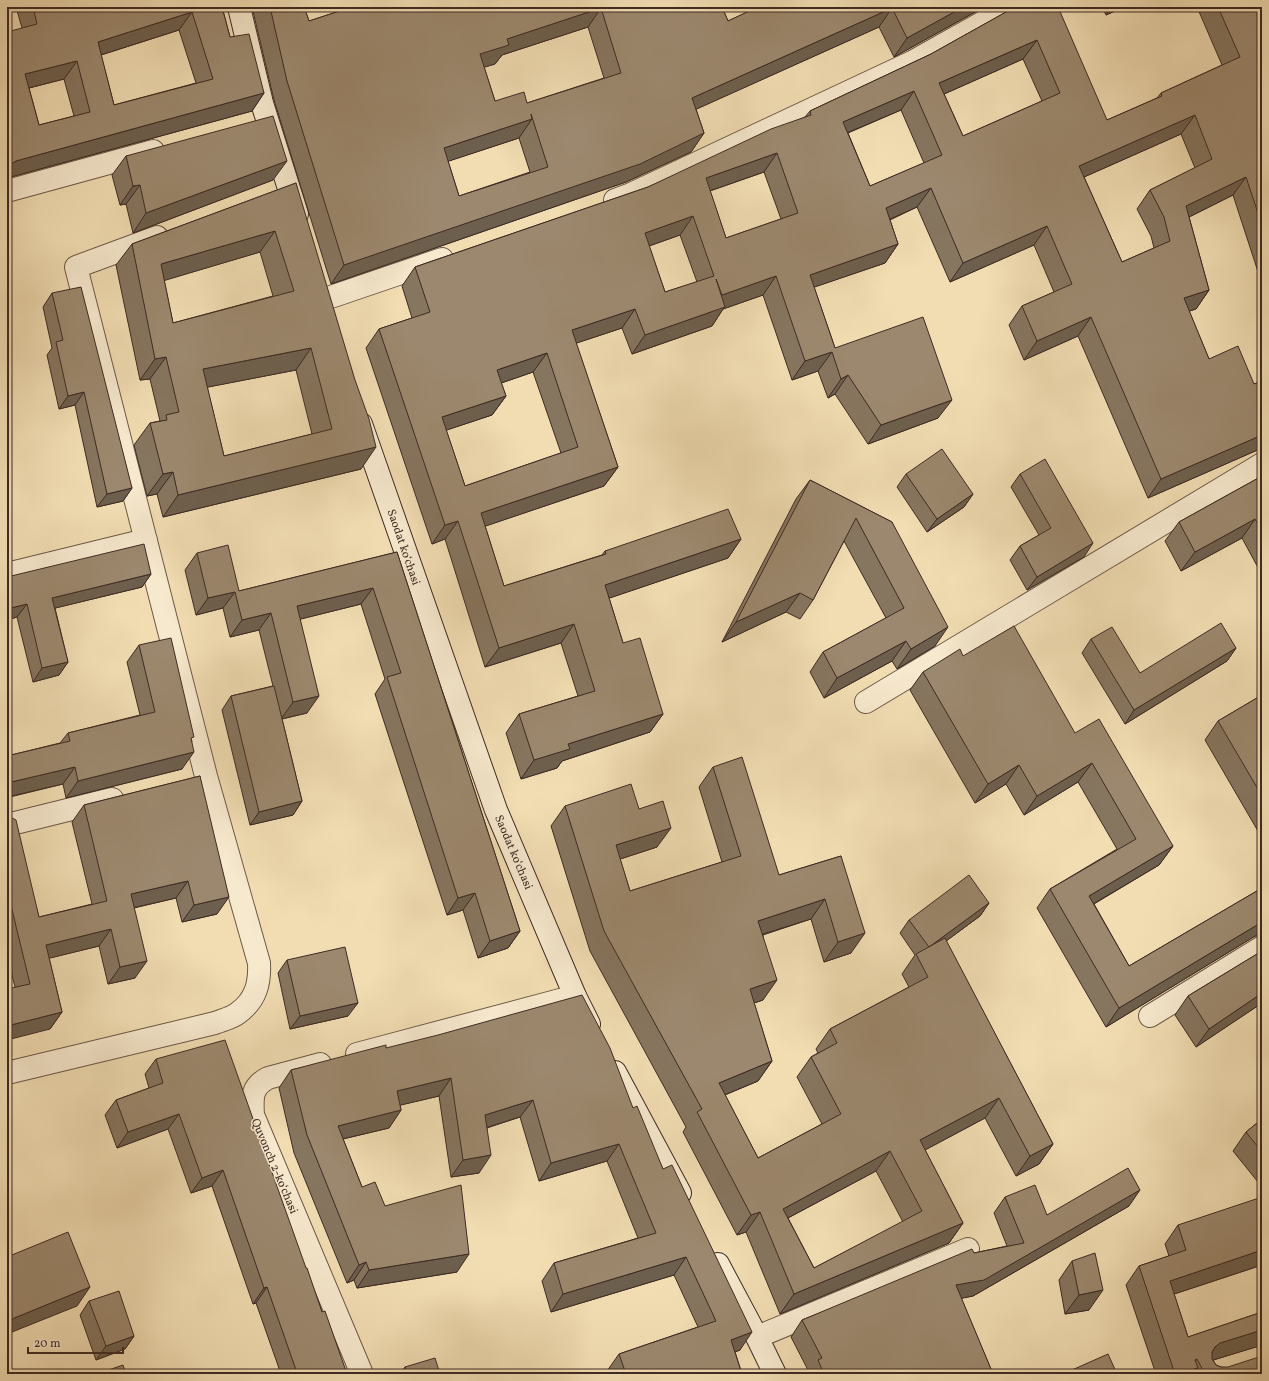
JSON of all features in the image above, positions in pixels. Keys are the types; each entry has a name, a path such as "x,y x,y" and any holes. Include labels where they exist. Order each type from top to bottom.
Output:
{"street":[{"path":"239,7 262,103 260,122 289,188 302,233"},
{"path":"593,207 631,194 912,62 1010,7"},
{"path":"7,191 176,145"},
{"path":"267,196 289,188"},
{"path":"7,1073 215,1023 238,1014 250,1003 258,988 259,962 206,776 76,267 179,229"},
{"path":"316,278 324,308 458,254"},
{"name":"Saodat koʻchasi","path":"355,406 496,810 574,996 690,1212"},
{"path":"866,702 1262,464"},
{"path":"7,574 146,540"},
{"path":"184,781 206,776"},
{"path":"7,825 130,795"},
{"path":"1150,1016 1262,947"},
{"name":"Quvonch 2-koʻchasi","path":"362,1374 253,1115 252,1103 256,1087 260,1082 268,1078 574,996"},
{"path":"709,1247 775,1374"},
{"path":"757,1337 968,1249"}],"building":[{"path":"33,7 92,7 92,10 100,7 222,7 230,37 249,34 264,93 16,161 7,168 7,32 37,24","holes":["192,12 213,79 114,105 98,42","77,61 90,112 39,125 25,74"]},
{"path":"270,7 304,7 309,21 352,7 722,7 728,21 758,7 963,7 907,38 892,8 692,98 704,133 640,164 344,265 287,81","holes":["601,8 621,73 527,103 524,92 495,101 480,54 509,45 507,39","531,114 548,167 459,196 444,148 532,119"]},
{"path":"1015,7 1058,7 1107,120 1162,96 1161,93 1240,57 1218,7 1262,7 1262,225 1246,177 1186,206 1209,290 1184,298 1209,359 1238,346 1254,384 1262,381 1262,435 1161,479 1091,317 1037,341 1022,306 1072,284 1047,226 963,263 931,188 886,208 898,244 810,275 835,348 923,317 952,400 881,425 848,375 841,379 832,352 805,361 776,276 722,295 716,279 725,307 645,335 635,309 572,330 618,467 481,513 504,586 606,554 605,551 728,509 741,539 605,585 623,643 640,638 663,714 568,744 570,749 534,760 519,714 595,691 574,624 499,648 458,521 445,525 379,329 430,312 415,267 648,187 771,129 811,115 810,111 931,54","holes":["1037,40 1060,93 963,136 939,83","914,91 942,155 870,186 843,122","1195,115 1212,159 1150,190 1164,217 1170,241 1122,262 1079,166","777,153 798,213 726,238 706,178","693,216 714,276 665,292 645,233","547,353 578,447 465,486 442,417 506,396 497,370"]},
{"path":"273,116 287,161 146,213 140,185 133,186 126,156"},
{"path":"296,183 355,380 369,419 376,447 178,495 173,472 163,474 150,423 167,420 166,415 179,412 166,357 155,359 132,244","holes":["275,231 294,291 173,323 161,264","311,348 332,429 224,456 203,369"]},
{"path":"81,287 132,488 107,494 84,392 68,396 56,342 63,340 52,293"},
{"path":"942,449 973,494 937,519 906,474"},
{"path":"1045,459 1093,543 1037,577 1020,546 1051,528 1020,474"},
{"path":"1262,476 1262,532 1255,519 1195,552 1179,522"},
{"path":"810,480 892,522 948,627 911,649 906,641 837,678 823,652 904,608 856,518 813,600 800,593 736,622"},
{"path":"144,544 151,574 52,598 68,662 42,668 27,604 7,609 7,577"},
{"path":"228,545 239,591 397,552 520,931 490,941 475,893 458,898 387,677 401,673 373,588 297,606 319,696 293,702 271,613 242,620 235,592 208,598 197,553"},
{"path":"1221,623 1236,648 1134,710 1091,639 1112,627 1140,673"},
{"path":"1014,626 1075,733 1099,719 1173,846 1089,896 1129,966 1262,888 1262,922 1119,1008 1050,889 1136,839 1092,763 1037,796 1019,765 988,784 923,672 960,649 963,656"},
{"path":"171,638 194,737 191,738 194,752 78,781 75,767 7,783 7,756 70,741 68,733 155,712 139,645"},
{"path":"274,686 302,801 259,812 231,696"},
{"path":"1262,695 1262,796 1218,721"},
{"path":"742,757 779,875 841,856 865,933 838,942 825,899 758,921 777,980 750,989 772,1061 719,1083 758,1158 841,1114 811,1057 837,1043 830,1029 928,977 916,954 945,938 1053,1144 1030,1156 999,1098 920,1140 963,1223 794,1294 760,1212 751,1215 697,1112 702,1109 604,931 565,806 631,784 639,809 663,801 671,828 616,845 630,891 741,856 713,767","holes":["890,1151 922,1211 814,1268 783,1209"]},
{"path":"200,776 229,897 194,905 188,881 131,894 147,961 120,967 111,929 46,945 62,1012 7,1026 7,989 30,984 7,889 7,811 10,817 16,820 39,917 107,901 84,805"},
{"path":"7,784 11,799 7,804"},
{"path":"969,875 989,903 929,947 909,920"},
{"path":"345,947 358,1003 300,1016 287,960"},
{"path":"1262,951 1262,993 1209,1029 1188,996"},
{"path":"582,995 610,1048 633,1108 637,1106 663,1169 672,1165 752,1332 731,1340 742,1374 626,1374 619,1354 716,1321 686,1257 563,1294 554,1263 656,1233 619,1144 551,1163 533,1100 485,1115 491,1155 463,1160 451,1078 397,1091 401,1110 338,1126 362,1187 375,1182 385,1206 461,1185 469,1254 369,1270 366,1262 359,1265 307,1135 291,1070 386,1045 386,1048 438,1035"},
{"path":"225,1040 322,1312 325,1311 347,1374 285,1374 296,1370 267,1287 264,1288 223,1170 202,1178 179,1114 128,1132 116,1100 163,1083 156,1059"},
{"path":"1262,1119 1262,1152 1246,1132"},
{"path":"1128,1168 1140,1190 984,1280 956,1285 993,1374 824,1374 818,1360 822,1358 802,1320 972,1249 974,1253 1024,1243 1005,1197 1035,1185 1047,1215"},
{"path":"1262,1197 1262,1250 1170,1281 1188,1337 1262,1312 1262,1330 1220,1343 1212,1352 1212,1359 1216,1365 1228,1367 1262,1356 1262,1374 1205,1374 1197,1359 1195,1360 1198,1368 1175,1374 1139,1266 1186,1250 1178,1225"},
{"path":"68,1232 90,1287 7,1321 7,1257"},
{"path":"1095,1253 1103,1290 1079,1295 1072,1261"},
{"path":"119,1291 134,1336 106,1346 89,1301"},
{"path":"1108,1354 1117,1374 1063,1374"},
{"path":"435,1358 440,1374 407,1374 405,1367"},
{"path":"123,1365 126,1374 97,1374"}]}
